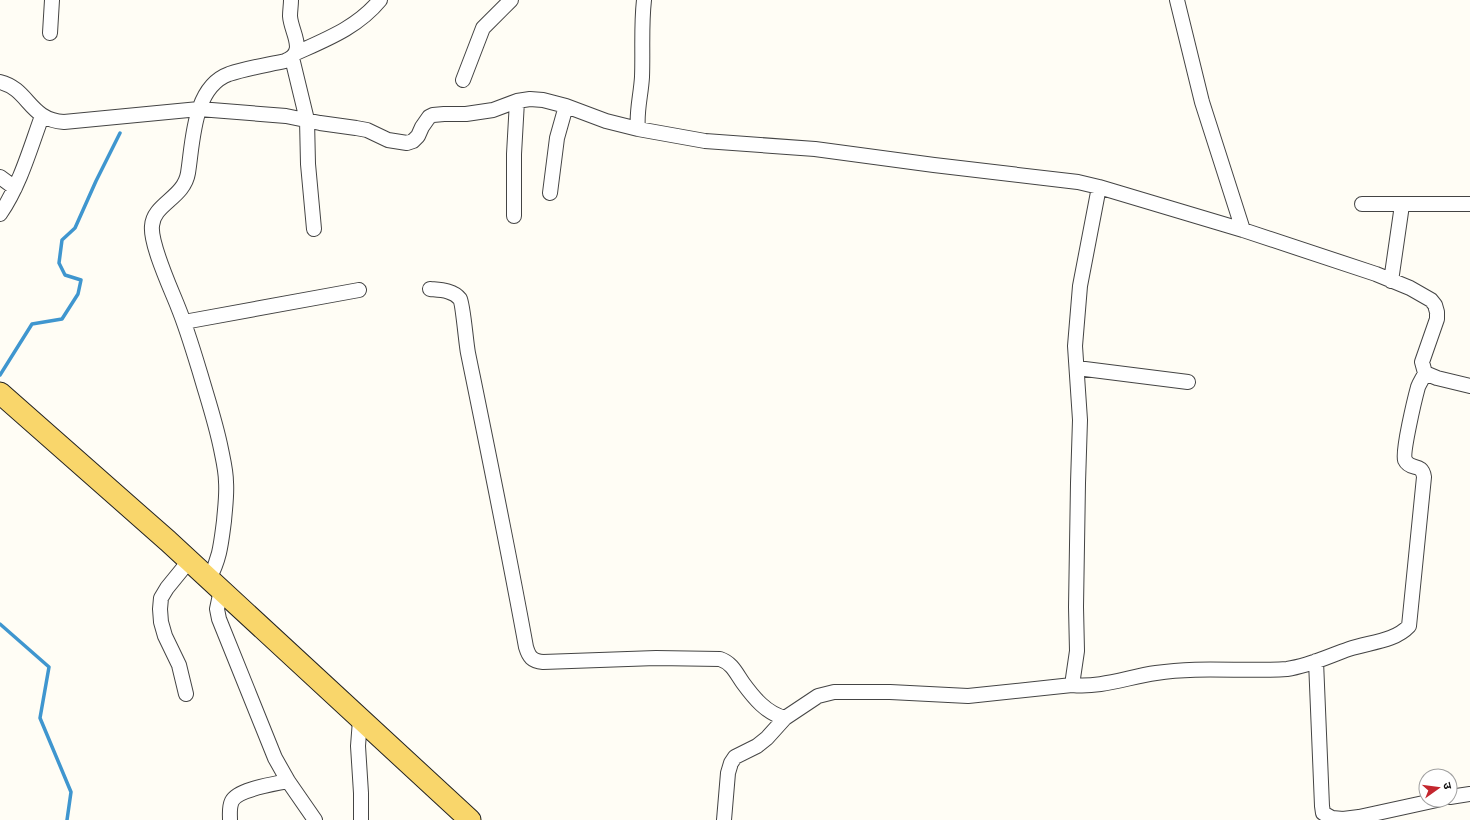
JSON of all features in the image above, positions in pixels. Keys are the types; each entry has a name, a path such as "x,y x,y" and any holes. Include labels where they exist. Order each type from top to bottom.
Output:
{"main road":[{"path":"0,394 215,584 360,720 470,820"}],"street":[{"path":"50,33 52,0"},
{"path":"291,0 290,17 296,36 297,45 294,56 307,120 308,164 314,229"},
{"path":"315,820 288,781 275,758 218,619 215,584 222,544 226,480 219,441 208,397 184,322 152,235 152,225 159,210 178,194 187,178 193,133 199,110 206,95 217,80 228,74 285,61 352,26 368,14 380,0"},
{"path":"463,80 483,28 511,0"},
{"path":"638,129 637,120 641,92 643,57 644,0"},
{"path":"1177,0 1202,102 1243,230"},
{"path":"0,82 16,90 42,116 54,121 64,122 199,110 286,116 367,130 388,140 408,143 413,141 418,136 422,127 433,115 466,114 493,110 517,101 530,99 543,100 566,106 606,121 638,129 705,141 815,148 934,165 1078,182 1243,230 1312,254 1347,264 1410,288 1431,300 1435,305 1437,319 1422,362 1425,373 1418,387 1404,448 1406,461 1409,465 1420,468 1423,471 1424,477 1410,626 1403,633 1394,637 1351,648 1300,667 1287,669 1194,670 1156,673 1085,687 1072,685 968,696 890,692 834,692 818,696 784,718 767,738 757,746 735,757 731,763 728,773 724,820"},
{"path":"514,216 514,154 517,101"},
{"path":"550,193 557,138 566,106"},
{"path":"0,214 9,201 15,188 42,116"},
{"path":"0,177 15,188"},
{"path":"1072,685 1077,651 1076,607 1080,420 1078,368 1075,346 1080,286 1099,187"},
{"path":"1362,204 1470,204"},
{"path":"1391,281 1402,205"},
{"path":"430,289 445,290 456,295 461,301 466,343 512,569 526,647 530,656 536,661 543,662 656,658 720,659 733,667 755,699 766,709 777,716 784,718"},
{"path":"184,322 359,290"},
{"path":"1078,368 1188,382"},
{"path":"1425,373 1437,378 1470,386"},
{"path":"186,694 179,665 165,636 161,622 160,609 161,598 167,588 189,561"},
{"path":"1316,661 1322,806 1328,816 1343,819 1359,817 1418,804"},
{"path":"360,720 358,746 361,820"},
{"path":"230,820 232,801 236,796 245,791 288,781"},
{"path":"1458,796 1470,794"}],"waterway":[{"path":"0,375 32,324 62,319 78,294 81,280 65,275 59,263 62,240 75,228 120,133"},
{"path":"0,624 49,667 40,718 71,792 67,820"}]}
